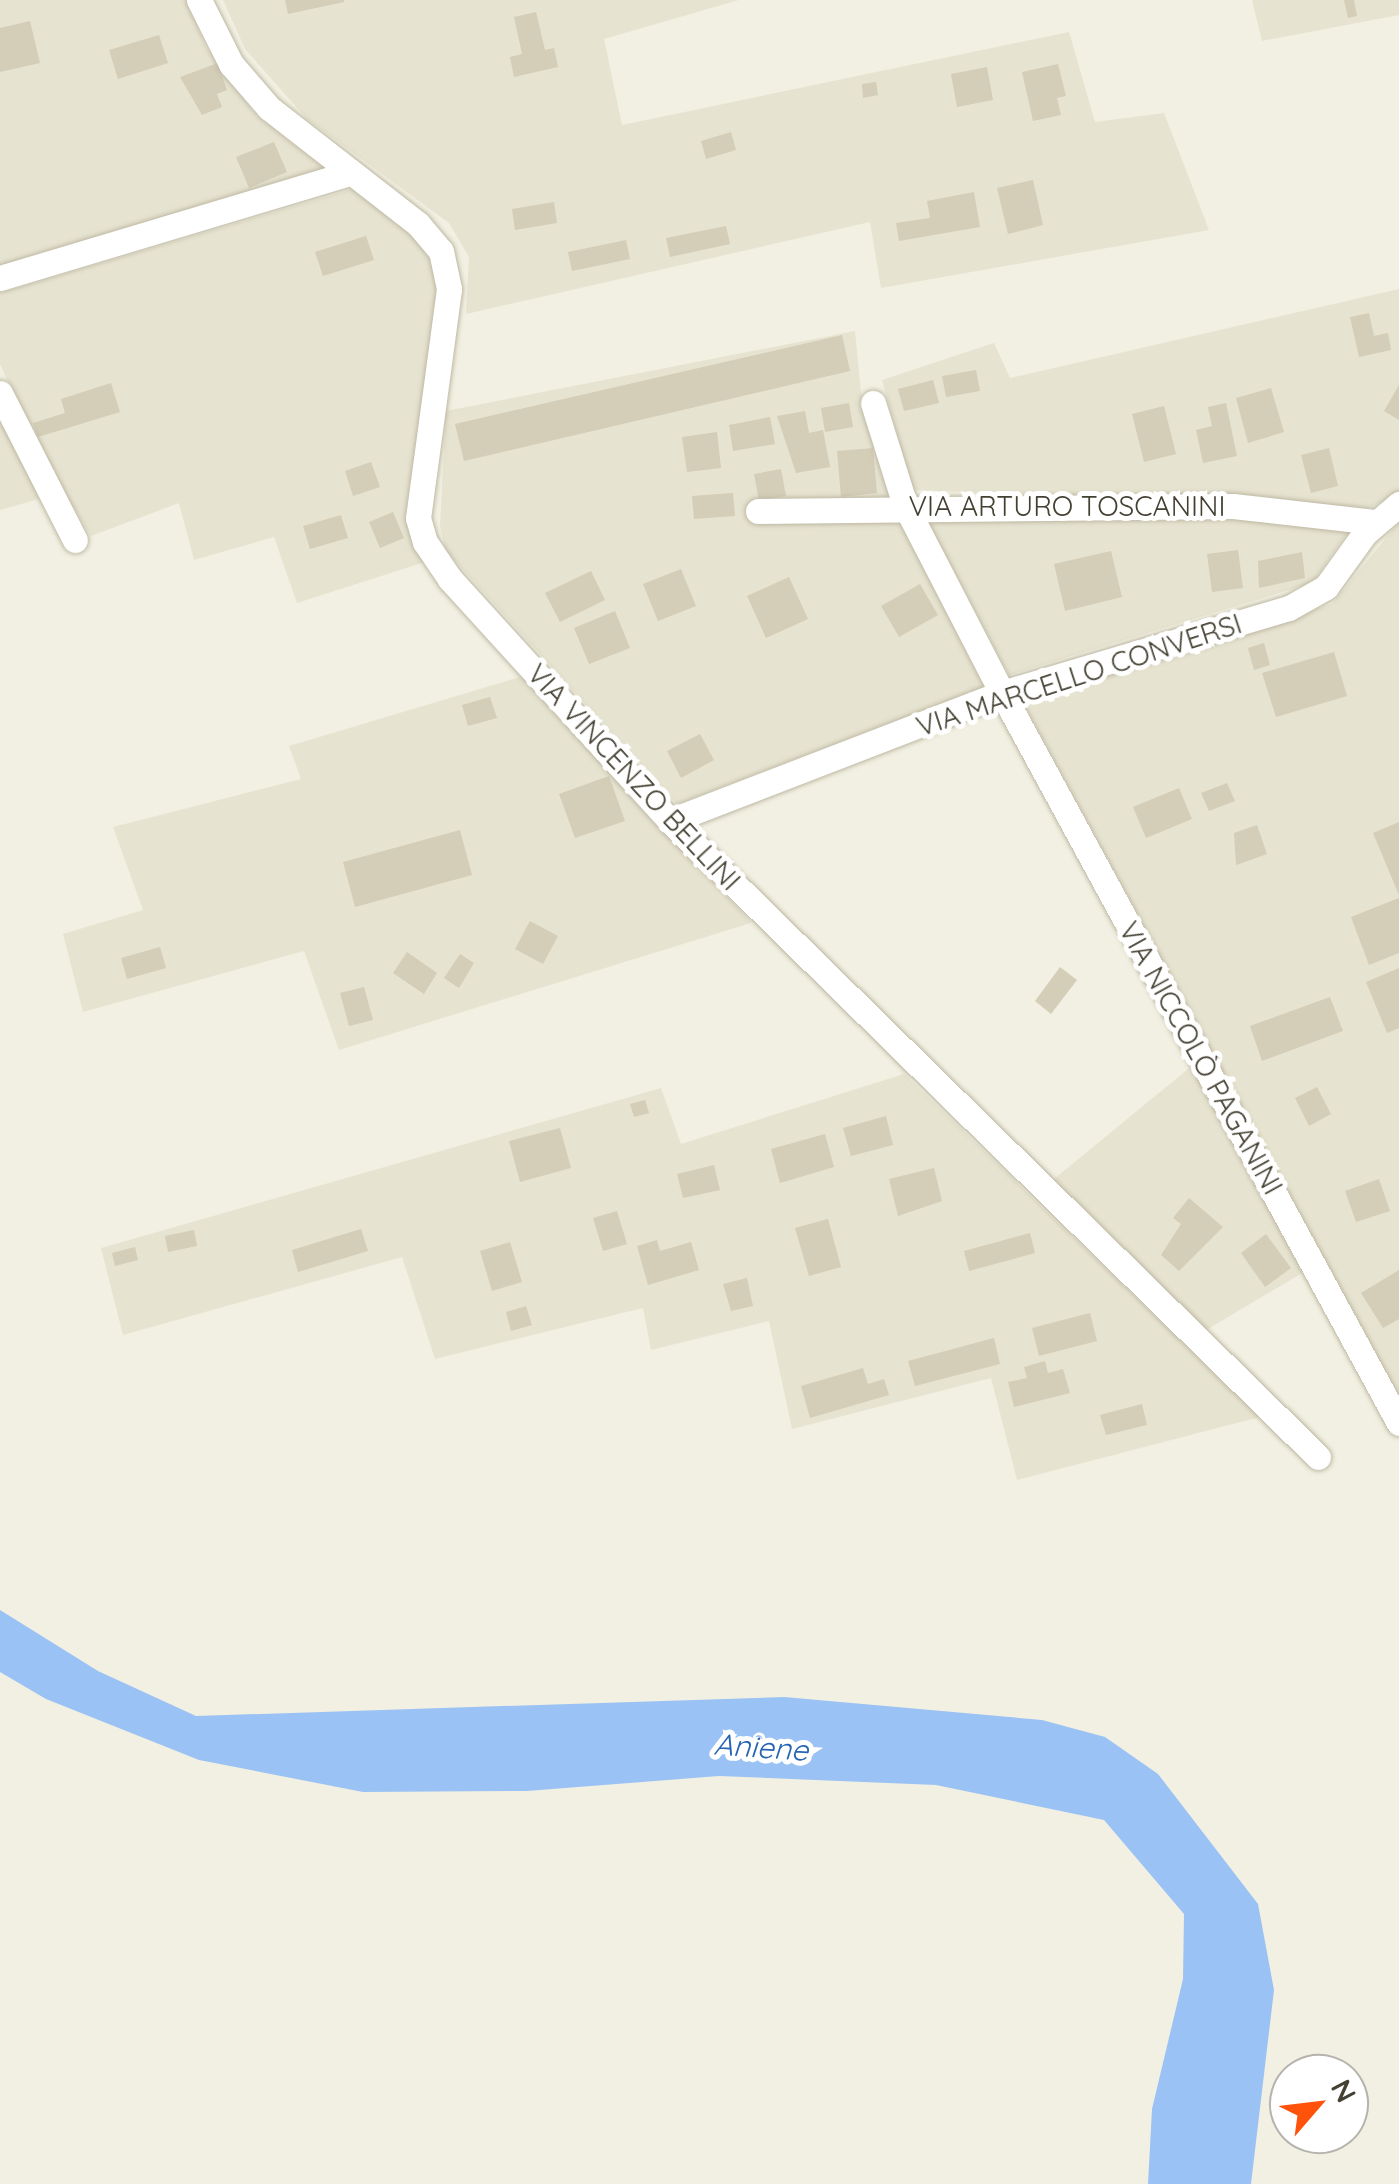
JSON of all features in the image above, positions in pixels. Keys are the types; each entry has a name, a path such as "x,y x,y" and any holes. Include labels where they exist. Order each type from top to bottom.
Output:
{"street":[{"name":"VIA VINCENZO BELLINI","path":"199,0 248,86 428,233 448,270 418,506 424,542 450,579 670,820 1318,1457"},
{"path":"0,278 350,172"},
{"path":"0,394 75,540"},
{"name":"VIA NICCOLÒ PAGANINI","path":"873,404 905,505 1002,694 1399,1423"},
{"name":"VIA MARCELLO CONVERSI","path":"670,820 1002,694 1310,599 1376,522 1399,504"},
{"name":"VIA ARTURO TOSCANINI","path":"758,511 905,505 1233,506 1376,522"}],"shaded area":[{"path":"0,0 186,0 206,47 257,116 327,170 0,266"},
{"path":"223,0 739,0 604,39 622,125 1069,32 1095,122 1164,113 1209,230 881,288 870,222 466,314 469,257 449,223 307,119 245,49"},
{"path":"1252,0 1399,0 1399,15 1262,41"},
{"path":"353,189 423,244 440,280 405,518 425,562 297,603 274,537 194,560 179,503 91,536 39,451 0,364 0,293"},
{"path":"1399,289 1399,494 1368,508 913,490 882,380 994,343 1010,378"},
{"path":"855,331 861,393 889,498 984,687 677,804 446,551 440,526 446,411"},
{"path":"0,412 39,499 0,510"},
{"path":"926,518 1237,519 1348,532 1312,583 1009,675"},
{"path":"1399,522 1399,1396 1023,702 1332,604"},
{"path":"523,676 751,923 339,1050 304,951 83,1012 63,934 143,910 113,827 301,779 289,746"},
{"path":"1193,1065 1304,1272 1206,1330 1054,1179"},
{"path":"904,1074 1260,1417 1017,1480 991,1378 792,1429 769,1321 651,1350 643,1308 435,1359 402,1257 123,1335 101,1248 661,1088 681,1144"}],"water":[{"name":"Aniene","path":"0,1610 98,1671 196,1716 784,1697 1042,1720 1105,1737 1158,1774 1258,1904 1274,1990 1251,2184 1148,2184 1152,2109 1183,1979 1184,1914 1104,1820 936,1785 719,1776 527,1791 363,1792 199,1760 46,1699 0,1672"}],"building":[{"path":"285,0 344,0 344,2 288,14"},
{"path":"1344,0 1354,0 1357,16 1348,18"},
{"path":"536,12 545,50 554,48 558,67 514,77 510,57 522,54 514,17"},
{"path":"30,21 40,63 0,72 0,28"},
{"path":"159,35 168,63 118,79 109,50"},
{"path":"218,63 227,90 217,94 222,107 202,115 180,77"},
{"path":"1058,64 1066,96 1057,98 1061,115 1033,121 1022,72"},
{"path":"987,67 993,100 957,107 951,74"},
{"path":"876,82 878,95 863,98 862,84"},
{"path":"731,132 736,150 706,159 701,141"},
{"path":"274,142 287,172 249,188 236,157"},
{"path":"1033,180 1043,225 1008,234 997,188"},
{"path":"974,192 980,227 899,241 896,223 930,218 927,201"},
{"path":"554,202 557,223 515,230 512,209"},
{"path":"726,226 730,244 670,257 666,238"},
{"path":"366,236 374,260 323,276 315,252"},
{"path":"626,240 630,259 572,271 568,252"},
{"path":"1369,313 1374,336 1388,333 1391,350 1359,357 1350,317"},
{"path":"842,335 850,371 464,461 455,424"},
{"path":"976,370 980,391 946,397 942,376"},
{"path":"933,380 939,403 904,411 898,389"},
{"path":"111,383 120,412 38,437 33,423 65,413 61,399"},
{"path":"1399,385 1399,420 1384,411"},
{"path":"1271,388 1284,432 1248,443 1236,398"},
{"path":"849,403 853,427 825,432 821,408"},
{"path":"1226,403 1237,456 1203,463 1196,430 1212,426 1208,407"},
{"path":"1164,406 1176,454 1144,462 1132,414"},
{"path":"805,411 809,433 823,430 830,467 796,473 777,416"},
{"path":"770,417 775,444 733,451 729,425"},
{"path":"717,432 721,468 687,472 682,437"},
{"path":"873,448 877,493 841,497 837,451"},
{"path":"1329,448 1338,486 1311,493 1301,455"},
{"path":"371,462 380,487 353,496 345,471"},
{"path":"781,469 786,496 759,501 754,474"},
{"path":"733,493 735,516 694,519 692,496"},
{"path":"393,512 404,538 380,548 369,522"},
{"path":"341,515 348,538 310,549 303,526"},
{"path":"1238,550 1243,588 1212,592 1207,554"},
{"path":"1111,551 1122,597 1065,611 1054,564"},
{"path":"1302,552 1305,578 1259,588 1258,561"},
{"path":"681,569 696,606 658,621 643,584"},
{"path":"591,571 605,600 560,622 545,593"},
{"path":"789,577 808,619 766,638 747,596"},
{"path":"920,584 938,615 899,637 881,606"},
{"path":"615,611 630,648 589,664 574,628"},
{"path":"1264,643 1270,665 1254,670 1248,648"},
{"path":"1334,652 1347,696 1276,717 1262,673"},
{"path":"490,697 497,718 468,726 462,705"},
{"path":"700,734 714,760 681,778 667,751"},
{"path":"609,776 625,821 575,838 559,794"},
{"path":"1227,783 1235,801 1209,811 1201,793"},
{"path":"1179,788 1192,819 1146,838 1133,807"},
{"path":"1399,822 1399,895 1373,833"},
{"path":"1257,825 1267,854 1236,865 1234,833"},
{"path":"460,830 472,875 355,907 343,862"},
{"path":"1399,898 1399,953 1369,965 1351,917"},
{"path":"530,921 558,936 543,964 515,949"},
{"path":"160,947 166,968 127,979 121,958"},
{"path":"407,952 437,973 424,994 393,973"},
{"path":"460,954 474,963 459,988 444,978"},
{"path":"1060,967 1077,980 1051,1014 1035,1001"},
{"path":"1399,968 1399,1028 1387,1033 1366,982"},
{"path":"364,987 373,1020 349,1026 340,993"},
{"path":"1330,997 1343,1031 1262,1061 1250,1026"},
{"path":"1317,1087 1331,1114 1309,1126 1295,1098"},
{"path":"645,1100 649,1113 634,1117 630,1104"},
{"path":"886,1116 893,1145 851,1156 843,1128"},
{"path":"560,1128 571,1168 520,1182 509,1141"},
{"path":"825,1134 834,1167 780,1183 771,1149"},
{"path":"714,1165 720,1190 683,1198 677,1174"},
{"path":"934,1168 942,1201 898,1216 889,1179"},
{"path":"1379,1179 1390,1211 1356,1222 1345,1191"},
{"path":"1189,1198 1223,1227 1179,1271 1161,1255 1181,1224 1173,1218"},
{"path":"617,1211 627,1244 603,1251 593,1218"},
{"path":"828,1219 841,1267 809,1276 795,1228"},
{"path":"361,1229 368,1251 298,1272 292,1250"},
{"path":"194,1230 197,1246 168,1252 165,1236"},
{"path":"1030,1233 1035,1253 969,1271 964,1251"},
{"path":"1266,1234 1291,1268 1265,1287 1241,1253"},
{"path":"657,1240 660,1251 691,1242 699,1270 648,1285 637,1246"},
{"path":"510,1242 522,1282 492,1291 480,1251"},
{"path":"135,1247 138,1260 115,1266 112,1253"},
{"path":"1399,1270 1399,1319 1383,1328 1361,1293"},
{"path":"747,1278 753,1306 731,1311 723,1284"},
{"path":"526,1306 532,1325 511,1331 506,1312"},
{"path":"1090,1313 1097,1341 1039,1356 1032,1328"},
{"path":"994,1338 1000,1364 915,1386 908,1361"},
{"path":"1045,1361 1048,1373 1063,1369 1070,1393 1014,1407 1008,1382 1027,1378 1024,1367"},
{"path":"863,1368 868,1384 884,1379 889,1395 810,1418 801,1386"},
{"path":"1142,1404 1147,1425 1106,1435 1100,1415"}]}
